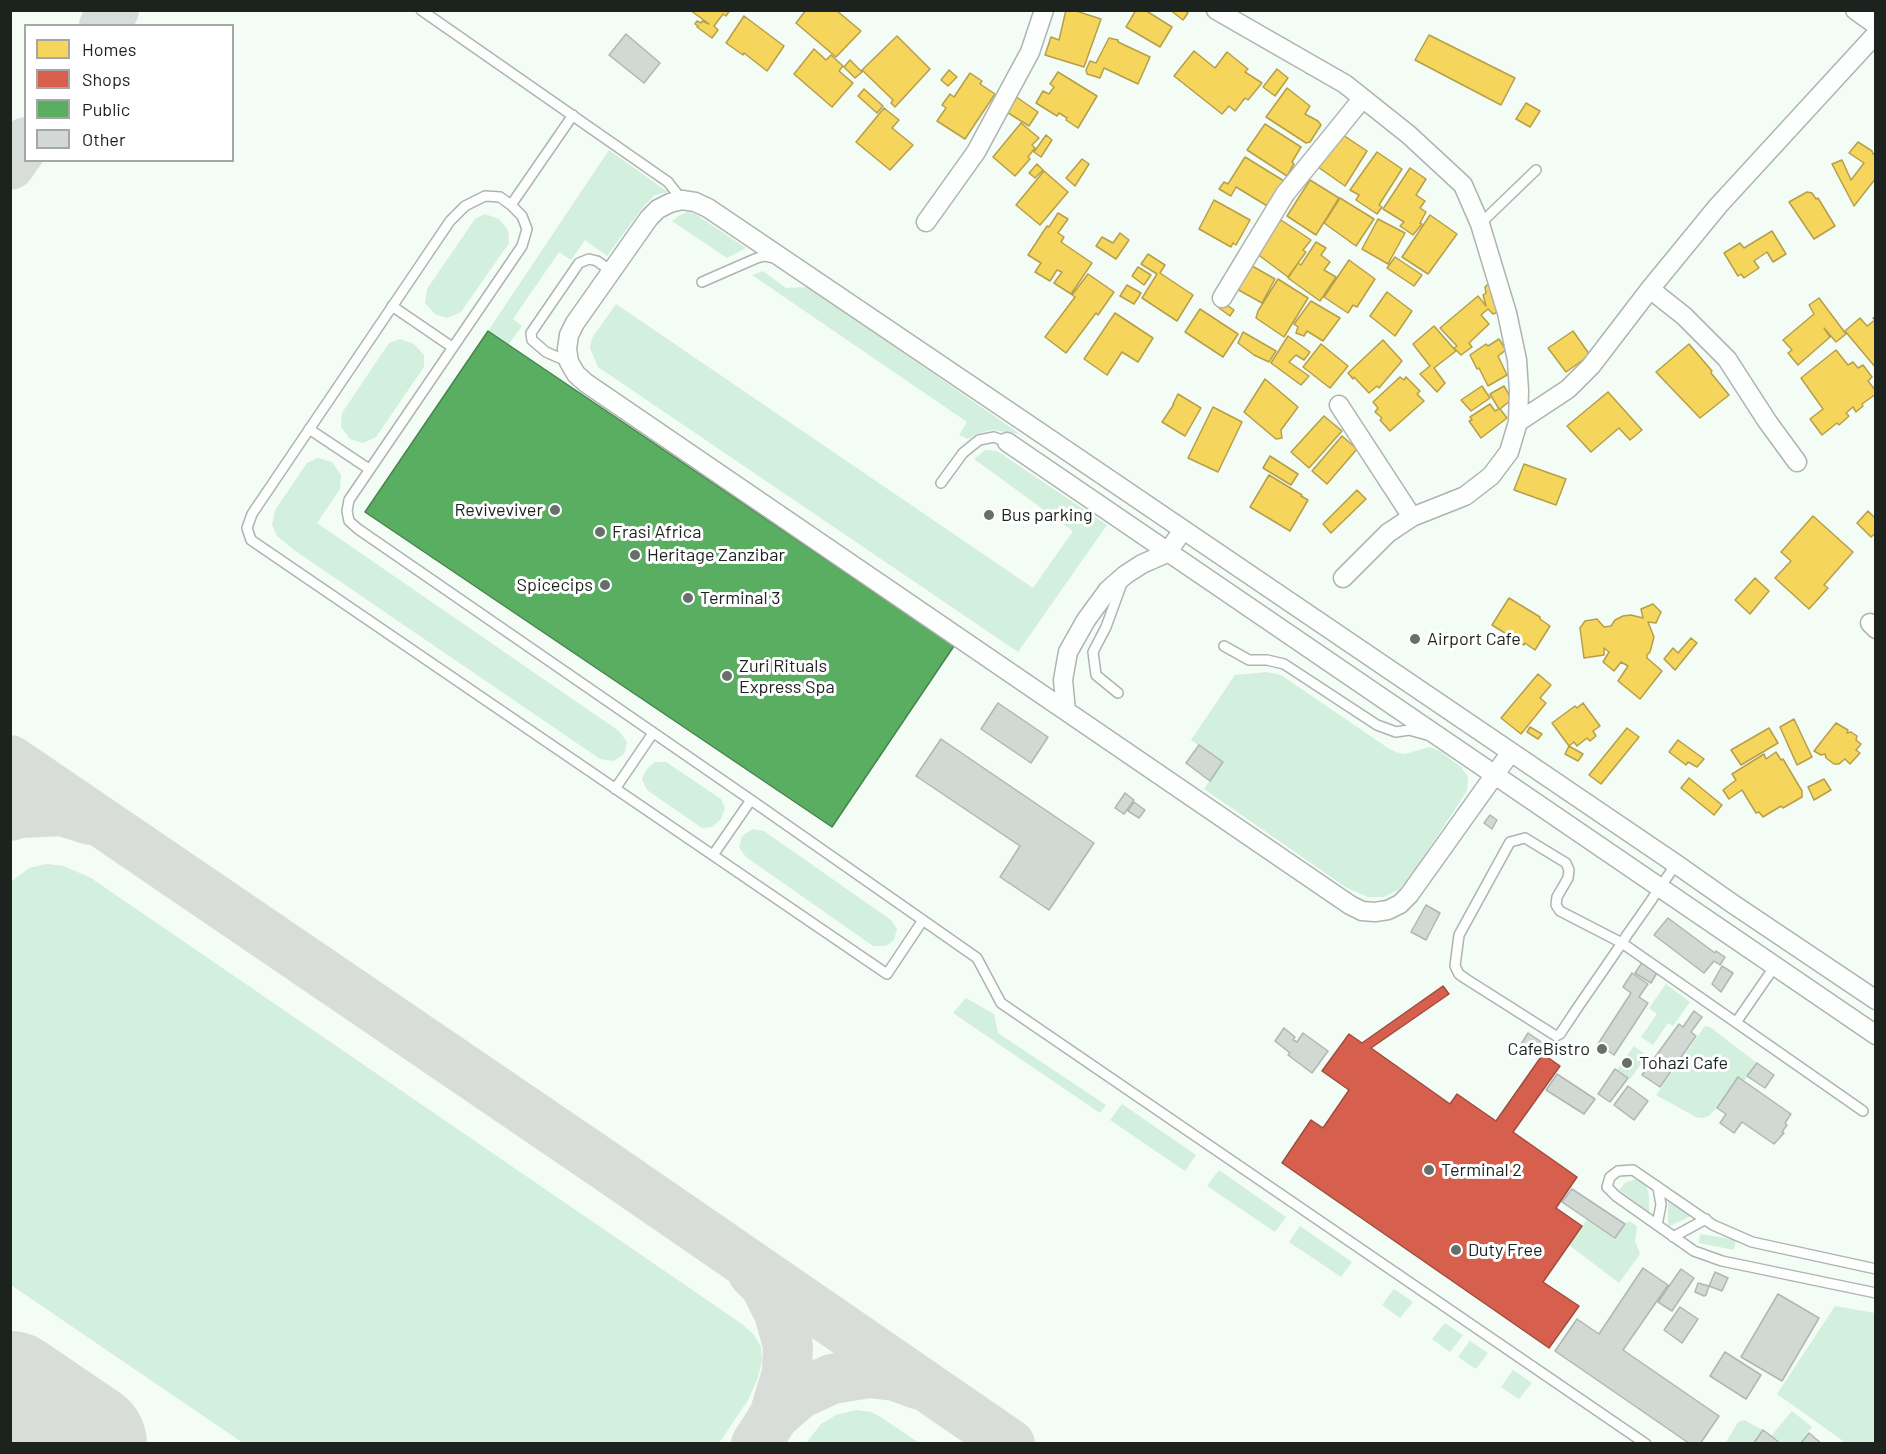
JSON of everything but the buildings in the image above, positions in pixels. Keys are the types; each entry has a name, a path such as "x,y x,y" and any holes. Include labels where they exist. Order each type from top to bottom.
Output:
{"street":[{"path":"926,222 976,152 1030,52 1044,10"},
{"path":"1216,10 1345,84 1409,135 1463,185 1480,224 1507,313 1517,360 1518,422 1509,452 1491,476 1465,496 1412,517 1388,533 1342,578"},
{"path":"1855,10 1875,25"},
{"path":"1518,422 1568,389 1591,366 1650,289 1726,198 1875,34"},
{"path":"1222,298 1285,194 1362,99"},
{"path":"1511,752 1409,895 1400,904 1382,911 1362,911 586,383 576,374 570,362 567,349 572,329 648,218 664,206 682,200 695,202 708,208 1511,752 1875,1000"},
{"path":"1650,289 1684,316 1727,359 1797,462"},
{"path":"1339,405 1412,517"},
{"path":"1007,442 1875,1035"},
{"path":"1066,711 1064,680 1068,652 1086,620 1108,590 1142,564 1167,552 1183,530"}],"lane":[{"path":"421,10 668,182 682,200"},
{"path":"511,205 573,115"},
{"path":"1480,224 1536,170"},
{"path":"923,920 887,974 251,540 247,528 252,514 450,221 465,206 485,196 500,198 511,205 522,216 527,229 522,246 349,500 347,511 349,521 358,529 751,800 923,920 977,958 1001,1003 1646,1443"},
{"path":"702,282 757,258 774,257 789,263"},
{"path":"570,362 546,352 532,340 531,333 579,263 589,259 597,261 612,271"},
{"path":"392,306 452,347"},
{"path":"309,429 369,469"},
{"path":"941,483 963,453 980,440 994,437 1007,442"},
{"path":"1118,693 1096,675 1093,652 1106,627 1125,575"},
{"path":"1224,646 1249,660 1267,660 1284,664 1377,724 1396,732 1409,730 1438,737"},
{"path":"615,789 653,733"},
{"path":"713,855 751,800"},
{"path":"1676,864 1659,888 1622,943 1578,1007 1560,1034 1556,1036 1466,979 1459,974 1455,966 1459,934 1510,842 1525,838 1566,863 1569,870 1568,878 1557,897 1556,905 1560,911 1622,943 1863,1110"},
{"path":"1737,1021 1775,966"},
{"path":"1875,1269 1752,1242 1706,1219 1633,1170 1618,1171 1610,1177 1607,1187 1616,1196 1694,1251 1722,1261 1875,1293"},
{"path":"1657,1225 1661,1205 1658,1187"},
{"path":"1673,1237 1706,1219"}],"green space":[{"path":"609,150 668,192 655,195 643,207 607,256 585,240 571,260 559,252 513,319 522,326 508,345 488,331"},
{"path":"687,212 695,214 746,248 727,258 672,221"},
{"path":"485,214 499,219 508,230 509,243 461,312 447,318 435,314 425,303 427,289 475,219"},
{"path":"763,271 786,288 809,287 1020,434 991,430 968,439 959,435 967,422 752,275"},
{"path":"616,304 1033,588 1073,531 974,459 985,450 997,451 1107,525 1018,652 598,367 590,348 592,338"},
{"path":"400,339 414,344 424,355 424,367 376,437 363,443 350,439 341,427 342,413 389,343"},
{"path":"318,458 332,462 341,475 340,489 317,523 619,731 627,742 624,754 614,761 600,759 294,550 277,536 272,525 275,510 307,463"},
{"path":"1267,672 1281,675 1388,748 1405,754 1429,747 1440,751 1461,767 1468,777 1467,791 1408,880 1398,890 1384,897 1368,897 1347,888 1204,789 1223,762 1191,740 1235,675"},
{"path":"655,762 666,762 721,799 725,808 721,819 712,827 702,828 647,790 642,779 646,770"},
{"path":"753,829 764,831 891,920 897,929 894,940 886,946 873,946 746,857 739,847 742,836"},
{"path":"47,864 64,866 91,878 742,1324 754,1335 761,1347 762,1362 748,1400 719,1443 243,1443 11,1285 11,882 29,868"},
{"path":"1666,984 1690,1002 1673,1026 1668,1023 1653,1045 1641,1037 1657,1014 1649,1008"},
{"path":"966,998 994,1014 998,1033 1106,1105 1100,1113 953,1013"},
{"path":"1705,1026 1710,1027 1757,1063 1744,1081 1738,1078 1709,1116 1702,1118 1656,1095"},
{"path":"1634,1046 1647,1056 1630,1079 1617,1070"},
{"path":"1122,1104 1196,1155 1185,1171 1110,1120"},
{"path":"1219,1170 1286,1217 1275,1232 1207,1186"},
{"path":"1637,1179 1646,1185 1649,1195 1649,1212 1619,1190 1626,1182"},
{"path":"1668,1201 1691,1216 1668,1227"},
{"path":"1587,1219 1615,1238 1629,1221 1637,1226 1635,1241 1640,1254 1619,1283 1569,1245"},
{"path":"1300,1226 1352,1262 1341,1277 1289,1242"},
{"path":"1700,1234 1736,1240 1734,1250 1699,1243"},
{"path":"1394,1289 1413,1302 1400,1318 1382,1305"},
{"path":"1835,1306 1875,1313 1876,1436 1873,1443 1846,1443 1777,1394"},
{"path":"1445,1323 1463,1335 1450,1352 1432,1339"},
{"path":"1470,1341 1488,1353 1476,1369 1458,1357"},
{"path":"1513,1370 1532,1383 1519,1399 1501,1387"},
{"path":"856,1410 871,1412 919,1443 806,1443 821,1424 836,1415"},
{"path":"1792,1411 1812,1427 1800,1443 1781,1443 1771,1436"},
{"path":"1744,1420 1763,1430 1753,1443 1725,1444 1738,1422"}],"taxiway":[{"path":"105,24 114,10"},
{"path":"10,165 24,145"},
{"path":"10,760 1010,1444"},
{"path":"10,816 20,813 62,811 91,820"},
{"path":"753,1273 765,1285 779,1313 788,1346 787,1373 774,1416 756,1444"},
{"path":"774,1416 799,1394 832,1379 869,1373 895,1376 917,1384"}],"runway":[{"path":"10,1393 85,1444"}],"place":[{"name":"Reviveviver","path":"555,510"},
{"name":"Bus parking","path":"989,515"},
{"name":"Frasi Africa","path":"600,532"},
{"name":"Heritage Zanzibar","path":"635,555"},
{"name":"Spicecips","path":"605,585"},
{"name":"Terminal 3","path":"688,598"},
{"name":"Airport Cafe","path":"1415,639"},
{"name":"Zuri Rituals Express Spa","path":"727,676"},
{"name":"CafeBistro","path":"1602,1049"},
{"name":"Tohazi Cafe","path":"1627,1063"},
{"name":"Terminal 2","path":"1429,1170"},
{"name":"Duty Free","path":"1456,1250"}]}
